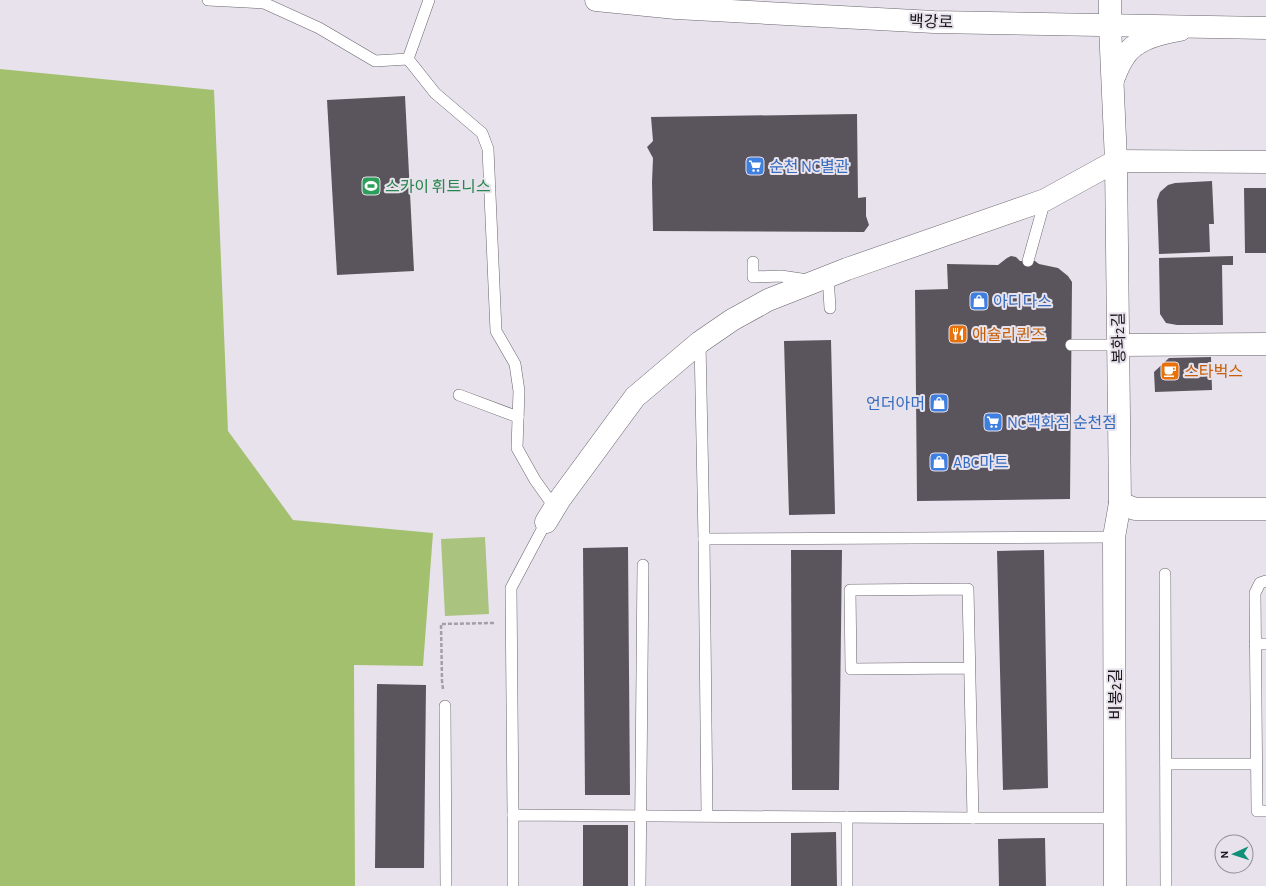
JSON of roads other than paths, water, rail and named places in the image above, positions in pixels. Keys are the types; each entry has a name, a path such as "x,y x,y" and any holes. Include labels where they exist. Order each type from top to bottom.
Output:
{"street":[{"name":"백강로","path":"596,0 676,8 934,22 1266,28"},
{"name":"봉화2길","path":"1110,0 1116,161 1120,503"},
{"path":"1113,81 1125,55 1140,42 1178,30 1210,28"},
{"path":"551,515 635,397 700,342 732,320 768,300 822,279 1044,200 1116,161 1266,162"},
{"path":"1118,345 1266,344"},
{"path":"1120,503 1135,510 1266,509"},
{"name":"비봉2길","path":"1115,886 1114,537 1120,503"}],"lane":[{"path":"208,0 264,3 319,28 375,61 408,59"},
{"path":"408,59 429,0"},
{"path":"408,59 435,93 482,133 488,149 496,331 515,364 519,391 517,448 535,480 551,515 511,588 513,815 512,886"},
{"path":"1028,261 1044,200"},
{"path":"753,262 753,277 781,276 822,279 830,308"},
{"path":"700,342 707,816"},
{"path":"1071,345 1118,345"},
{"path":"459,395 518,417"},
{"path":"704,539 1114,537"},
{"path":"640,886 642,815 643,564"},
{"path":"1165,574 1166,886"},
{"path":"1266,581 1260,583 1255,592 1260,644 1261,708 1256,764 1257,811 1266,811"},
{"path":"969,668 851,669 850,590 968,589 973,818"},
{"path":"445,706 446,886"},
{"path":"1166,764 1256,764"},
{"path":"513,815 1115,818"},
{"path":"847,817 847,886"}],"place":[{"name":"순천 NC별관","path":"755,166"},
{"name":"스카이 휘트니스","path":"371,186"},
{"name":"아디다스","path":"979,301"},
{"name":"애슐리퀸즈","path":"958,334"},
{"name":"스타벅스","path":"1170,371"},
{"name":"언더아머","path":"939,403"},
{"name":"NC백화점 순천점","path":"993,422"},
{"name":"ABC마트","path":"939,462"}]}
